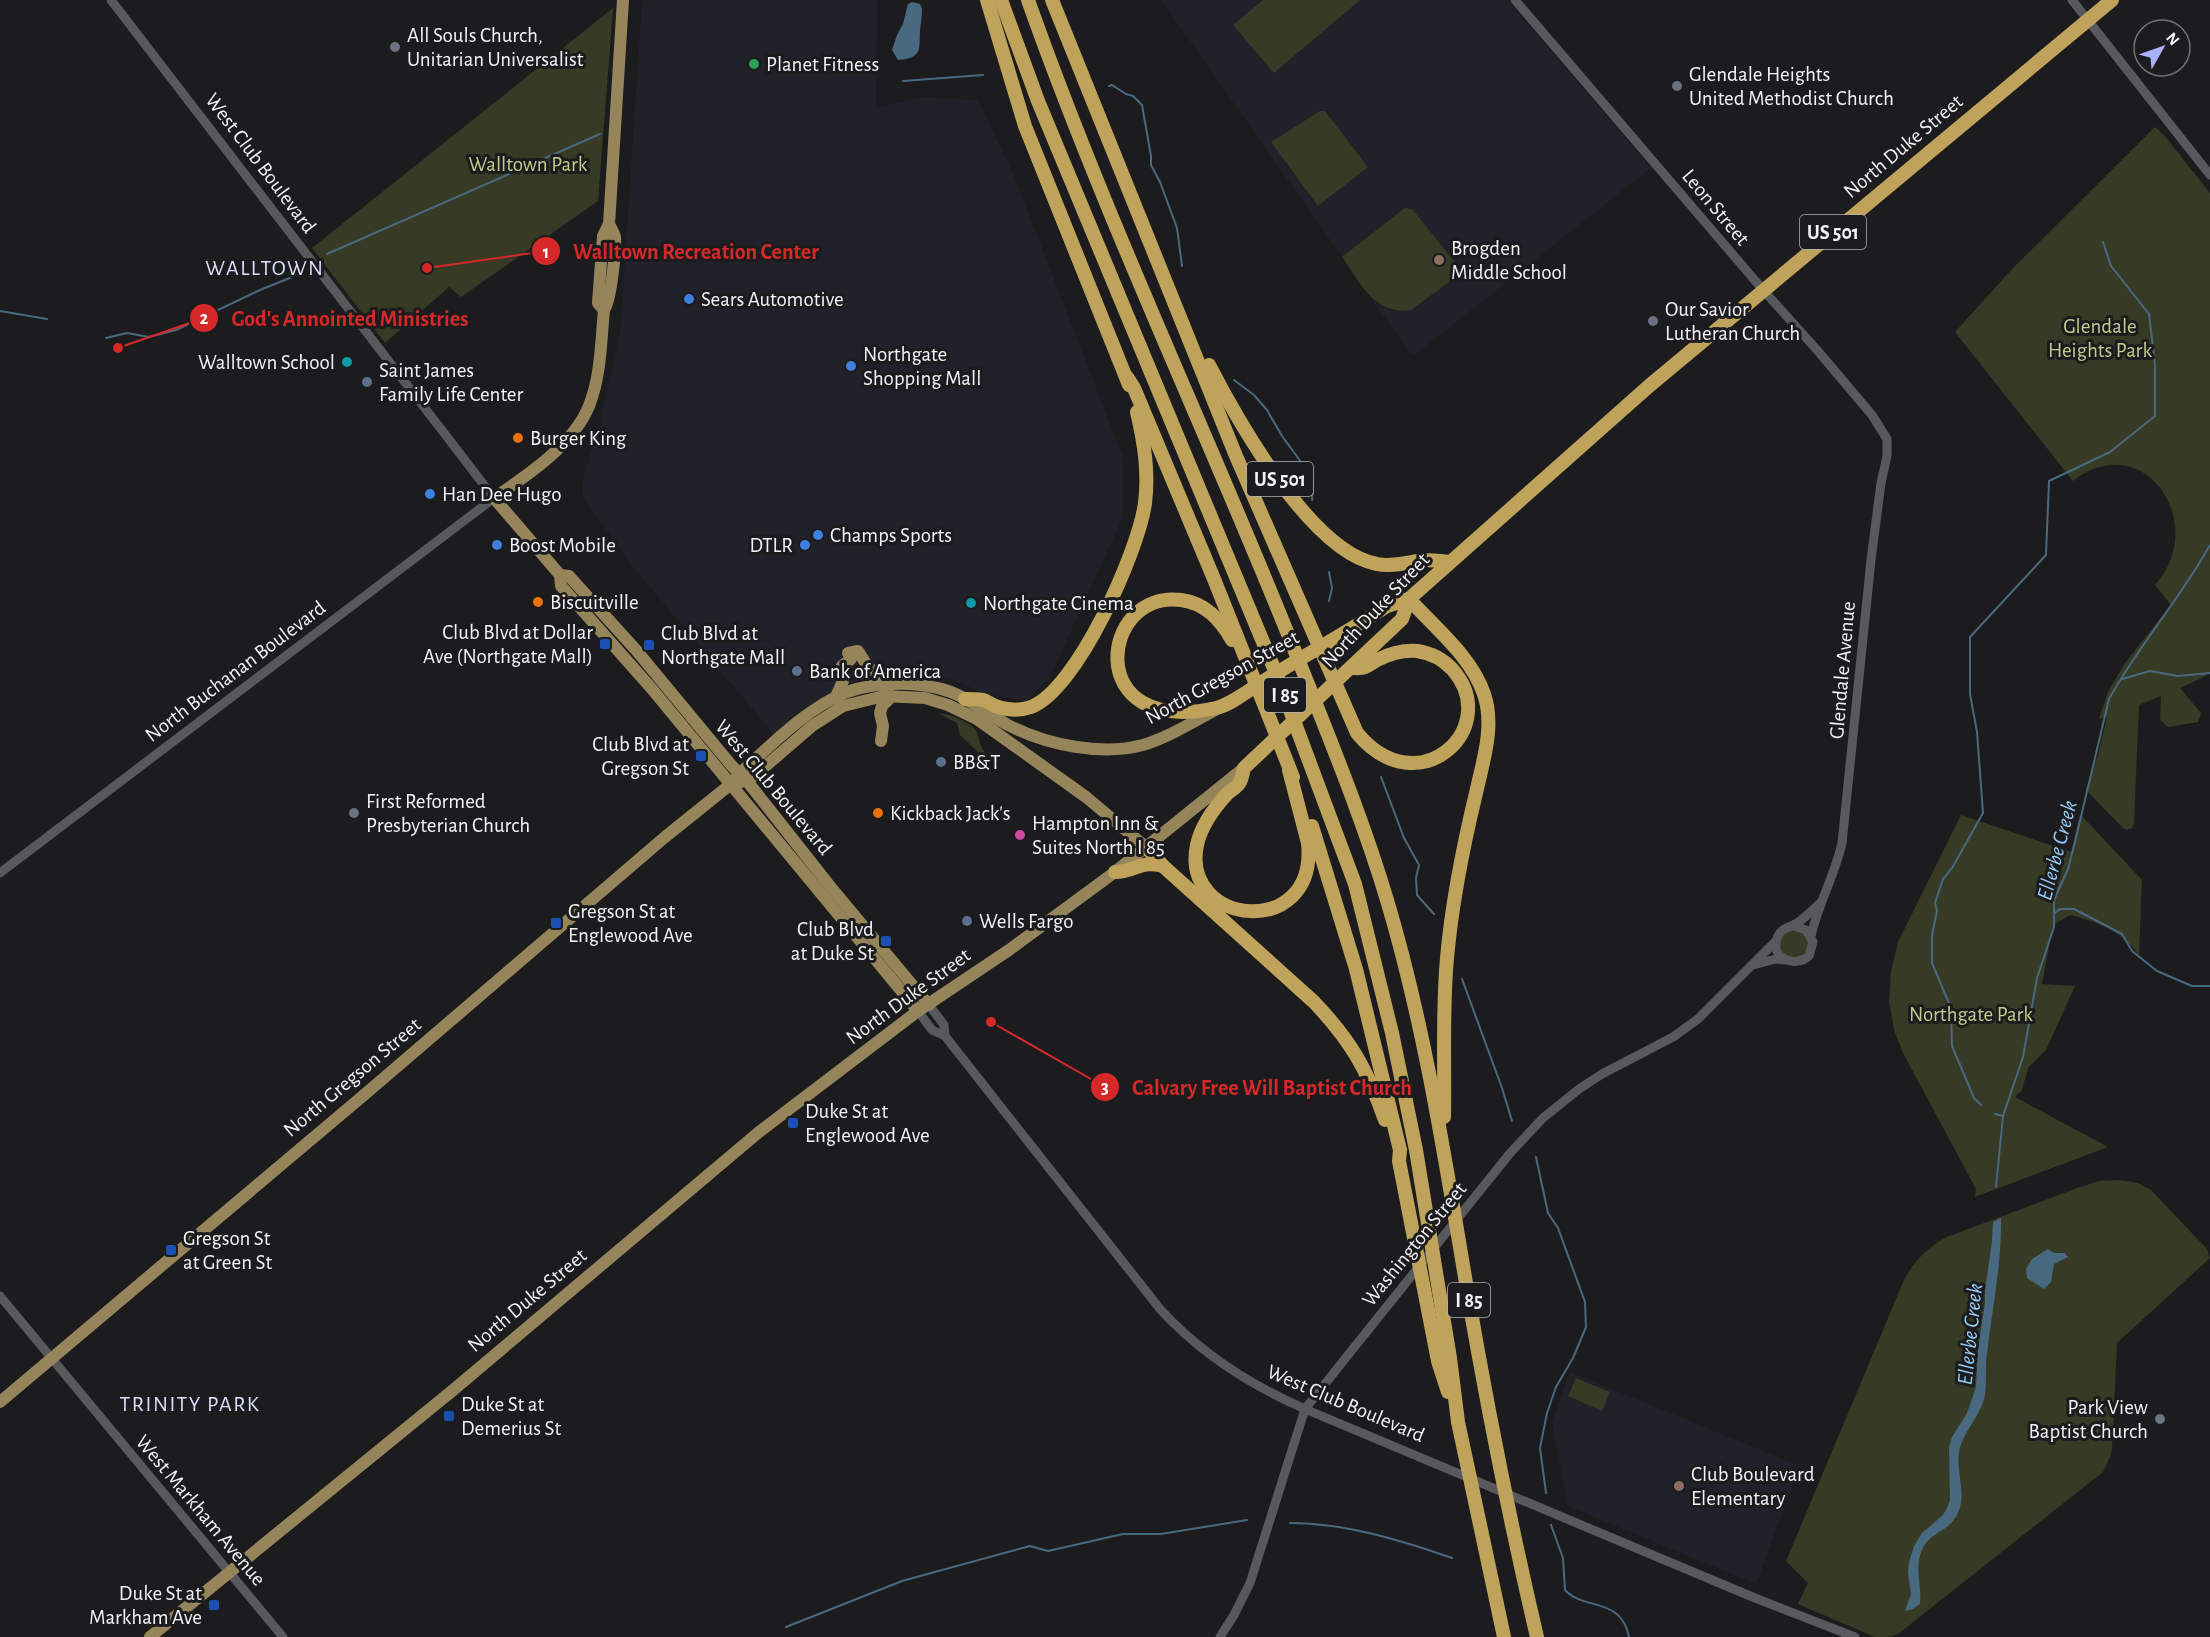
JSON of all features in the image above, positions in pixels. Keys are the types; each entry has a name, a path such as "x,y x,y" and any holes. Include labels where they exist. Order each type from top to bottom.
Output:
{"highway":[{"name":"US 501","path":"987,0 1025,126 1127,377 1134,388 1214,579 1289,770 1309,854 1305,875 1297,891 1279,906 1263,912 1249,912 1229,907 1210,894 1199,875 1196,852 1202,830 1219,803 1240,783 1249,764"},
{"name":"I 85","path":"1001,0 1054,139 1278,678 1355,884 1392,1033 1416,1150 1462,1445 1504,1637"},
{"name":"I 85","path":"1028,0 1117,230 1234,502 1343,773 1387,900 1418,1023 1443,1140 1498,1460 1537,1637"},
{"name":"US 501","path":"1052,0 1176,302 1243,427 1298,504 1335,543 1352,555 1377,564 1430,560 1450,562"},
{"name":"North Duke Street","path":"1249,764 1402,619 1409,599 1450,562 1641,393 2112,0"},
{"path":"1176,302 1236,456 1357,733 1372,749 1387,759 1410,763 1424,762 1441,755 1461,735 1467,717 1466,696 1461,681 1445,662 1426,653 1407,651 1387,656 1365,667 1351,668"},
{"path":"964,699 983,700 996,706 1015,709 1040,703 1056,690 1072,669 1115,592 1136,542 1146,490 1145,453 1138,414 1127,377"},
{"path":"1409,599 1475,673 1485,695 1489,717 1486,750 1462,850 1448,949 1444,1024 1443,1140"},
{"name":"North Gregson Street","path":"1224,705 1388,606 1409,599"},
{"path":"1224,705 1163,712 1142,704 1128,691 1119,673 1117,656 1120,637 1132,618 1141,610 1162,601 1181,600 1202,606 1217,619 1242,654"},
{"path":"1289,770 1310,819 1356,969 1400,1150 1399,1161"},
{"path":"1147,848 1163,866 1314,1002 1340,1031 1364,1067 1376,1094 1399,1161 1438,1361 1458,1422"},
{"path":"1115,872 1125,872 1142,864 1163,866"}],"main road":[{"path":"494,498 554,452 571,436 590,404 596,379 603,310 608,304 610,291 615,236 609,224 623,0"},
{"name":"West Club Boulevard","path":"494,498 560,575 569,576 601,610 923,1008"},
{"name":"West Club Boulevard","path":"560,575 559,583 570,597 652,689 739,780"},
{"path":"570,597 584,598 601,610"},
{"path":"836,697 843,681 842,666 850,656 858,651 868,667 880,675 884,686"},
{"name":"North Gregson Street","path":"739,780 805,717 836,697 861,688 909,685 953,693 1009,726 1042,740 1071,746 1110,748 1149,743 1224,705"},
{"path":"881,741 884,726 880,713 882,706 892,696"},
{"name":"North Gregson Street","path":"0,1402 657,844 739,780 832,713 853,703 873,698 892,696 937,701 977,719 1086,797 1147,848"},
{"name":"North Duke Street","path":"150,1637 228,1571 452,1391 759,1132 923,1008 1009,950 1147,848 1249,764"}],"street":[{"name":"West Club Boulevard","path":"111,0 494,498"},
{"name":"Leon Street","path":"1515,0 1872,415 1887,439"},
{"path":"2072,0 2210,175"},
{"name":"Glendale Avenue","path":"1811,936 1821,903 1834,874 1842,843 1871,560 1881,483 1888,450 1887,439"},
{"name":"North Buchanan Boulevard","path":"0,873 494,498"},
{"name":"Glendale Avenue","path":"1794,926 1821,903"},
{"path":"1753,965 1776,959 1796,963 1806,958 1812,948 1811,936 1803,928 1794,926 1780,932 1776,941 1777,951 1784,960"},
{"name":"Washington Street","path":"1220,1637 1250,1583 1305,1409 1528,1133 1562,1102 1602,1074 1683,1030 1698,1019 1776,941"},
{"name":"West Club Boulevard","path":"923,1008 932,1030 945,1036 1129,1271 1172,1322 1228,1369 1272,1395 1755,1598 1855,1637"},
{"name":"West Markham Avenue","path":"0,1296 283,1637"}],"shaded area":[{"name":"Northgate Shopping Mall","path":"642,0 877,0 876,108 922,97 978,100 1013,173 1123,457 1123,517 1049,679 1026,701 987,694 957,682 924,673 892,672 843,685 775,736 633,567 583,497 582,482 599,426 620,335"},
{"name":"Brogden Middle School","path":"1161,0 1507,0 1651,168 1416,354 1409,352"},
{"name":"Club Boulevard Elementary","path":"1570,1372 1800,1466 1756,1584 1568,1506 1552,1422"}],"green space":[{"path":"1263,0 1360,0 1274,73 1233,25"},
{"name":"Walltown Park","path":"613,8 598,201 461,297 449,287 385,343 312,248"},
{"path":"1320,111 1325,111 1368,167 1318,206 1271,142"},
{"name":"Glendale Heights Park","path":"2155,127 2210,193 2210,674 2180,688 2201,713 2198,722 2168,727 2160,720 2161,696 2139,705 2134,823 2132,828 2127,830 2086,790 2098,755 2107,717 2099,719 2108,692 2125,663 2171,605 2155,585 2170,561 2175,535 2172,511 2161,490 2145,474 2124,465 2099,467 2073,481 1955,332 2014,267"},
{"path":"1405,208 1412,209 1463,272 1411,310 1398,310 1387,307 1369,295 1342,257"},
{"path":"938,713 958,718 972,726 983,749 997,761 988,762 960,735 957,723"},
{"name":"Northgate Park","path":"2080,814 2142,880 2139,956 2117,933 2090,921 2070,915 2053,925 2042,984 2075,986 2046,1050 2028,1068 2022,1090 2015,1097 2108,1147 1975,1197 1976,1189 1903,1053 1894,1030 1889,1001 1891,971 1898,942 1961,815 2071,852"},
{"path":"1794,929 1804,934 1809,944 1804,954 1794,959 1784,954 1779,944 1784,934"},
{"path":"2119,1180 2138,1183 2151,1190 2207,1249 2210,1258 2117,1343 2112,1448 2103,1472 1898,1634 1890,1637 1875,1637 1798,1604 1808,1583 1786,1561 1904,1280 1912,1267 1922,1255 1947,1237 2080,1187 2099,1181"},
{"path":"1576,1378 1610,1392 1602,1411 1568,1396"}],"water":[{"path":"912,2 920,4 922,9 919,47 916,55 898,60 892,50 903,24 908,4"},
{"path":"2001,1218 2000,1252 1986,1359 1985,1395 1959,1452 1962,1493 1960,1507 1952,1522 1930,1538 1922,1550 1918,1570 1920,1604 1905,1611 1911,1594 1908,1573 1914,1546 1922,1533 1943,1515 1950,1500 1949,1447 1952,1437 1967,1413 1976,1387 1978,1348 1993,1222"},
{"path":"2048,1249 2054,1253 2065,1253 2068,1257 2054,1264 2051,1282 2044,1289 2027,1278 2026,1269 2032,1259"}],"waterway":[{"path":"903,81 983,75"},
{"path":"1109,86 1112,85 1133,96 1142,105 1151,165 1160,182 1177,228 1182,266"},
{"path":"327,254 600,134"},
{"path":"1981,1105 1974,1098 1952,1046 1951,1008 1932,963 1932,935 1937,911 1935,903 1943,879 1952,868 1983,813 1977,732 1970,694 1970,637 2046,555 2049,481 2110,452 2155,416 2155,365 2149,314 2111,266 2103,242"},
{"path":"106,338 127,333 149,337 176,330 260,290 302,273"},
{"path":"0,311 47,319"},
{"path":"1234,380 1254,395 1267,410 1301,462 1313,483 1312,500"},
{"name":"Ellerbe Creek","path":"1996,1187 2003,1116 2023,1057 2037,978 2054,927 2054,900 2068,869 2109,699 2210,545"},
{"path":"1329,572 1332,588 1329,601"},
{"path":"2122,679 2150,671 2178,676 2210,673"},
{"path":"1381,777 1404,838 1419,865 1416,878 1417,895 1434,914"},
{"path":"2055,913 2060,909 2074,909 2122,934 2132,951 2157,971 2192,986 2210,986"},
{"path":"1462,979 1512,1121"},
{"path":"1995,1114 2003,1116"},
{"path":"1536,1157 1548,1213 1558,1228 1585,1302 1586,1327 1573,1358 1556,1387 1547,1413 1540,1448 1546,1493"},
{"path":"786,1627 902,1581 1030,1546 1048,1551 1123,1534 1161,1534 1247,1520"},
{"path":"1290,1523 1352,1529 1452,1558"},
{"path":"1551,1525 1563,1558 1565,1590 1573,1596 1618,1615 1625,1624 1629,1637"}],"place":[{"name":"All Souls Church, Unitarian Universalist","path":"395,47"},
{"name":"Planet Fitness","path":"754,64"},
{"name":"Glendale Heights United Methodist Church","path":"1677,86"},
{"name":"Brogden Middle School","path":"1439,260"},
{"name":"Walltown Recreation Center","path":"427,268"},
{"name":"Sears Automotive","path":"689,299"},
{"name":"Our Savior Lutheran Church","path":"1653,321"},
{"name":"God's Annointed Ministries","path":"118,348"},
{"name":"Walltown School","path":"347,362"},
{"name":"Northgate Shopping Mall","path":"851,366"},
{"name":"Saint James Family Life Center","path":"367,382"},
{"name":"Burger King","path":"518,438"},
{"name":"Han Dee Hugo","path":"430,494"},
{"name":"Champs Sports","path":"818,535"},
{"name":"Boost Mobile","path":"497,545"},
{"name":"DTLR","path":"805,545"},
{"name":"Biscuitville","path":"538,602"},
{"name":"Northgate Cinema","path":"971,603"},
{"name":"Club Blvd at Dollar Ave (Northgate Mall)","path":"605,644"},
{"name":"Club Blvd at Northgate Mall","path":"649,645"},
{"name":"Bank of America","path":"797,671"},
{"name":"Club Blvd at Gregson St","path":"701,756"},
{"name":"BB&T","path":"941,762"},
{"name":"First Reformed Presbyterian Church","path":"354,813"},
{"name":"Kickback Jack's","path":"878,813"},
{"name":"Hampton Inn & Suites North I 85","path":"1020,835"},
{"name":"Wells Fargo","path":"967,921"},
{"name":"Gregson St at Englewood Ave","path":"556,923"},
{"name":"Club Blvd at Duke St","path":"886,941"},
{"name":"Calvary Free Will Baptist Church","path":"991,1022"},
{"name":"Duke St at Englewood Ave","path":"793,1123"},
{"name":"Gregson St at Green St","path":"171,1250"},
{"name":"Duke St at Demerius St","path":"449,1416"},
{"name":"Park View Baptist Church","path":"2160,1419"},
{"name":"Club Boulevard Elementary","path":"1679,1486"},
{"name":"Duke St at Markham Ave","path":"214,1605"}],"district":[{"name":"WALLTOWN","path":"265,267"},
{"name":"TRINITY PARK","path":"190,1403"}]}
